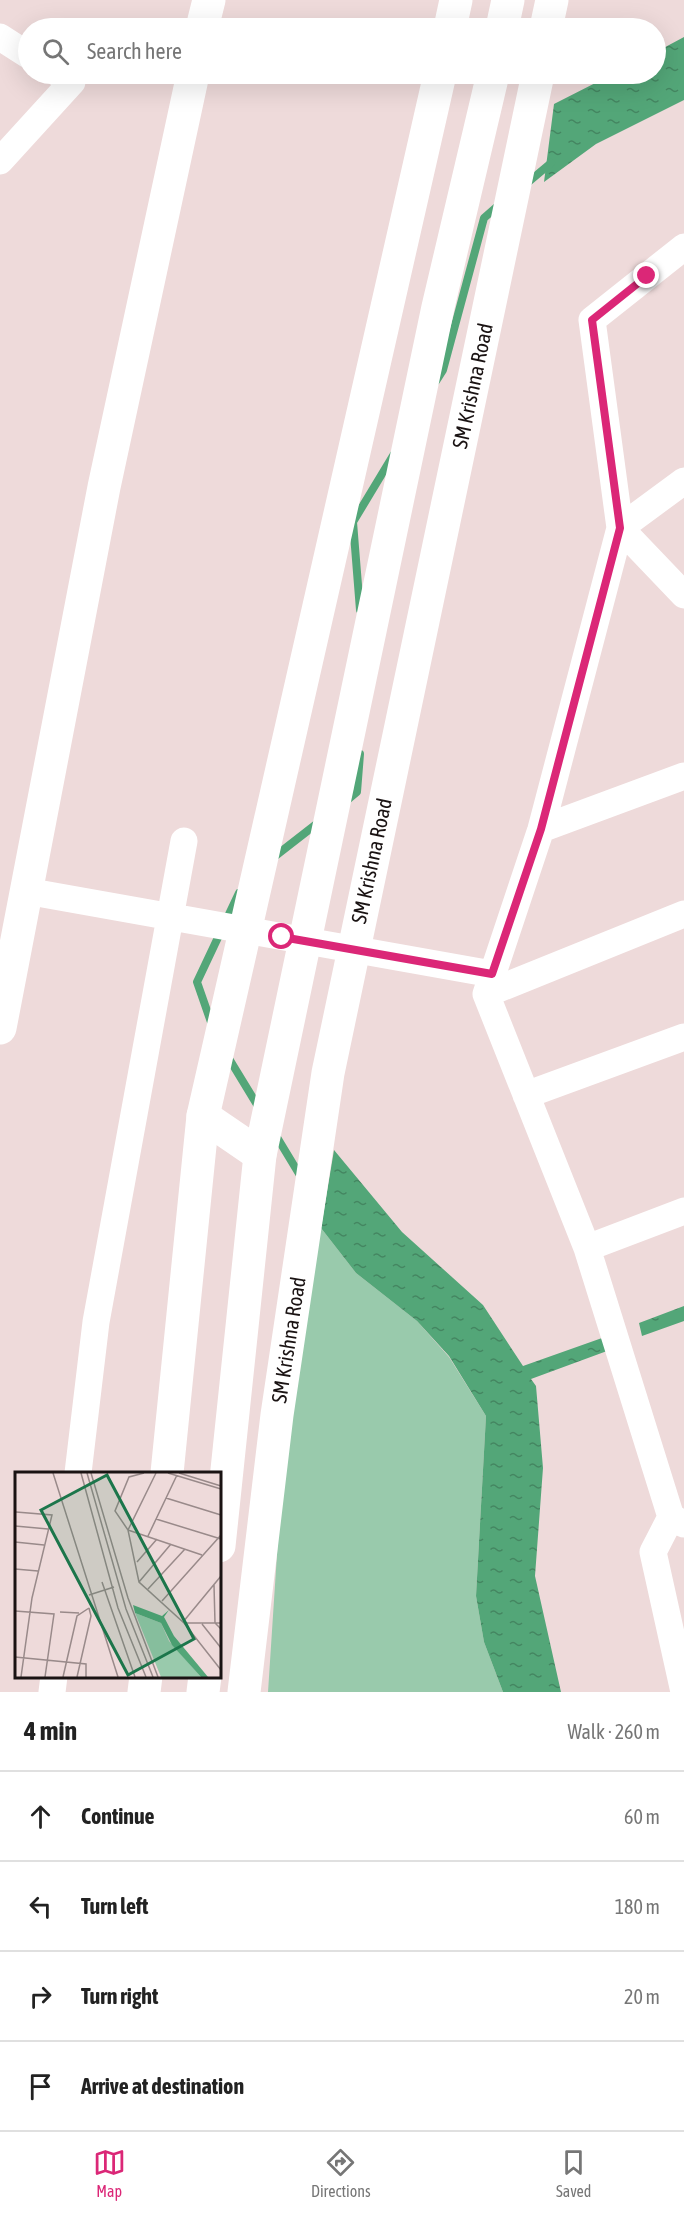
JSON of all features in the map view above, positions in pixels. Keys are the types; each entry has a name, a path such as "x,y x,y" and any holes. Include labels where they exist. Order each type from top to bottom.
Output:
{"main road":[{"path":"204,18 208,0"},
{"path":"452,18 456,0"},
{"path":"504,18 508,0"},
{"path":"548,18 552,0"},
{"path":"0,1028 5,974 26,891 104,487 191,84"},
{"path":"167,1472 203,1116 438,84"},
{"path":"220,1537 261,1155 438,307 491,84"},
{"name":"SM Krishna Road","path":"244,1692 277,1415 328,1073 536,84"},
{"path":"203,1116 261,1155"},
{"path":"144,1692 146,1677"},
{"path":"204,1692 205,1677"}],"street":[{"path":"0,37 18,49"},
{"path":"0,161 70,84"},
{"path":"684,247 592,320 620,528 541,829 489,984 526,1095 587,1248 677,1511 653,1552 684,1692"},
{"path":"620,528 684,481"},
{"path":"620,528 684,594"},
{"path":"541,829 684,776"},
{"path":"78,1472 96,1322 184,841"},
{"path":"26,891 489,984 684,914"},
{"path":"526,1095 684,1037"},
{"path":"587,1248 684,1211"},
{"path":"52,1692 54,1677"}],"shaded area":[{"path":"321,1228 356,1273 417,1321 449,1357 486,1416 476,1596 484,1642 503,1692 268,1692 284,1447"}],"water":[{"path":"684,37 684,100 596,144 544,182 554,104 593,84 666,84 666,47"},
{"path":"334,1150 402,1232 483,1305 523,1366 602,1338 607,1351 531,1379 536,1386 543,1468 535,1576 561,1692 503,1692 484,1642 476,1596 486,1416 449,1356 417,1321 356,1273 321,1228"},
{"path":"684,1306 684,1321 642,1336 639,1323"}],"waterway":[{"path":"526,184 551,163"},
{"path":"436,381 443,370 484,218 500,204"},
{"path":"360,610 353,522 394,454"},
{"path":"345,802 357,792 360,754"},
{"path":"274,857 319,822"},
{"path":"212,1025 197,982 239,893"},
{"path":"228,1057 259,1108"},
{"path":"275,1134 301,1177"}],"route":[{"path":"282,937 492,974 541,829 620,528 592,320 647,276"}]}
